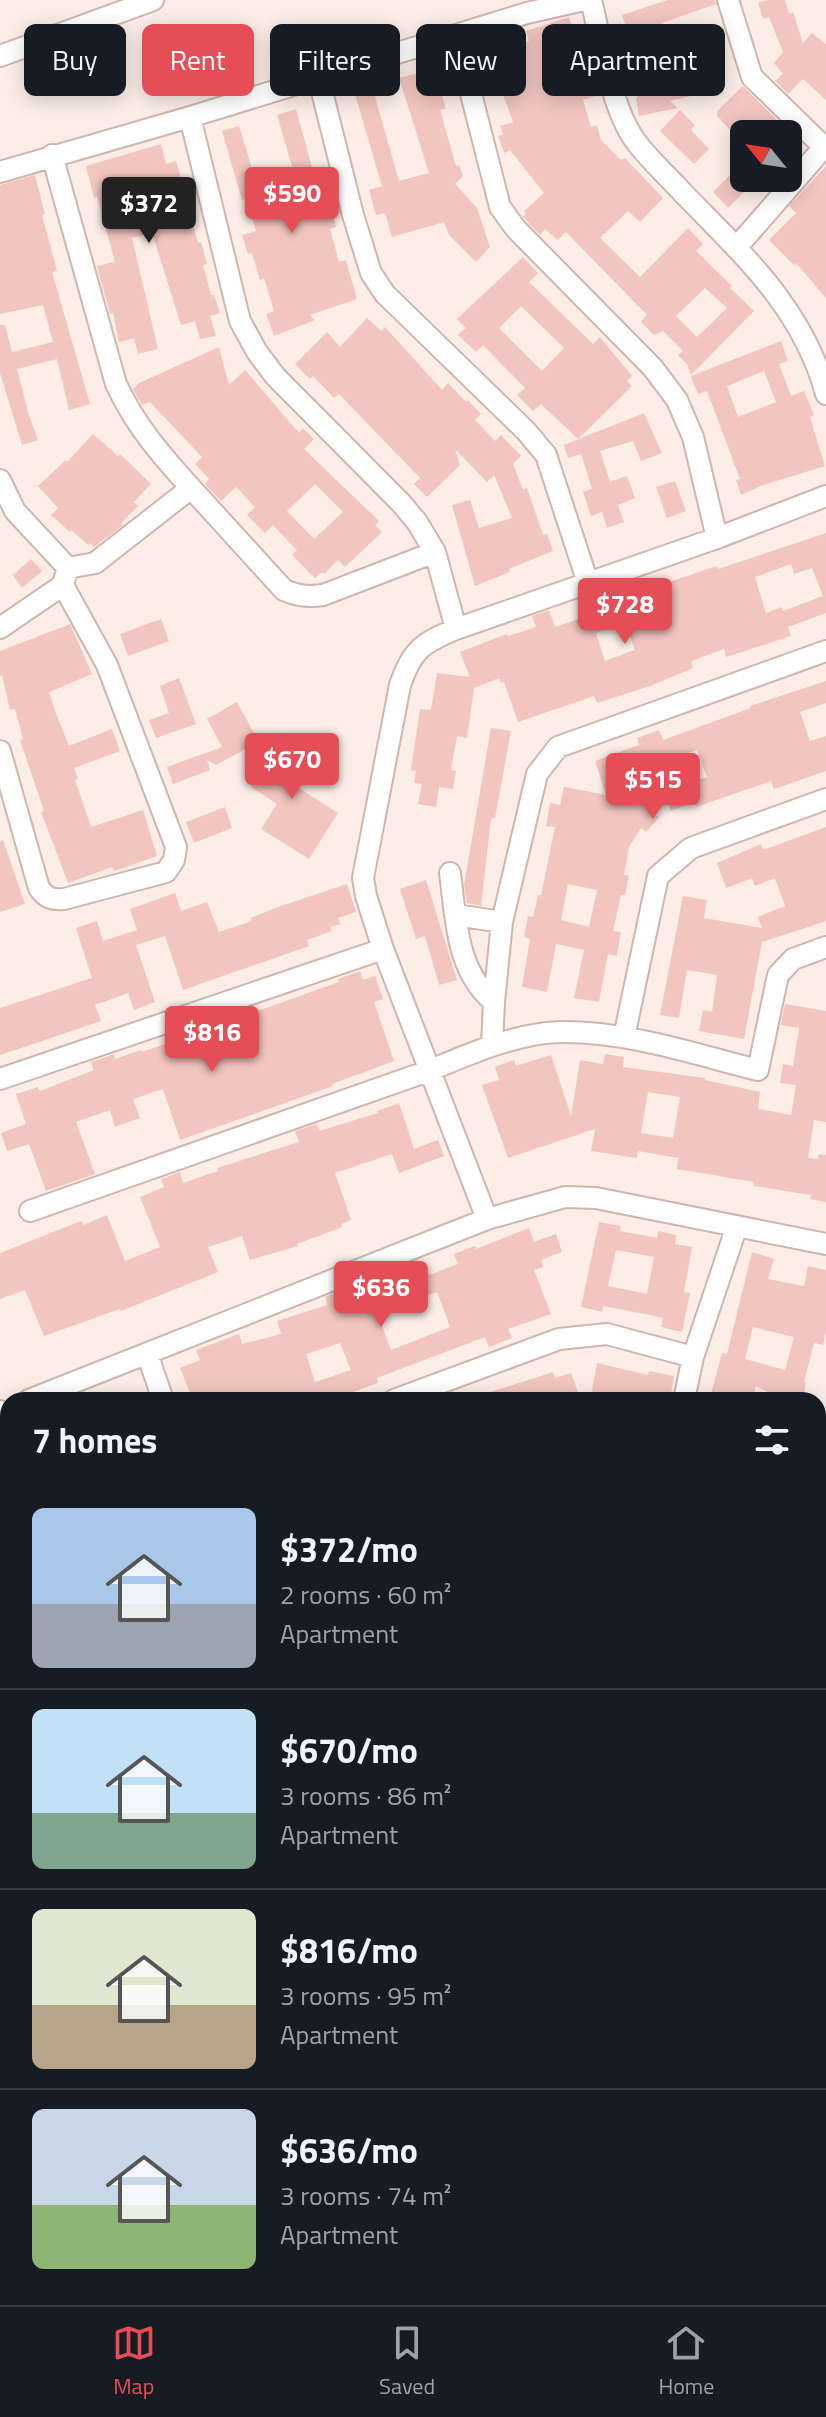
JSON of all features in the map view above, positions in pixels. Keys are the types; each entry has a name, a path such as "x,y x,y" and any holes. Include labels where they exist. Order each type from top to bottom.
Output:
{"street":[{"path":"0,56 153,0"},
{"path":"483,24 525,7 584,0"},
{"path":"591,0 619,109 633,137 736,248 794,317 819,367 826,394"},
{"path":"728,0 752,77 825,148 736,248"},
{"path":"0,172 270,91"},
{"path":"323,96 371,273 385,294 526,431 546,455 588,583"},
{"path":"472,96 500,207 516,229 653,368 677,400 693,437 717,538"},
{"path":"190,117 240,321 275,376 417,522 435,552 456,629"},
{"path":"52,155 116,384 129,413 149,442 284,590 310,597 323,595 435,552"},
{"path":"0,480 15,511 65,576 107,665 176,847 174,860 166,872 64,899 53,900 44,895 39,888 0,751"},
{"path":"0,628 65,576 95,563 191,488"},
{"path":"487,1219 383,949 363,878 400,685 408,661 431,639 456,629 717,538 826,496"},
{"path":"492,1045 502,922 537,774 558,747 826,651"},
{"path":"624,1037 658,876 691,848 826,799"},
{"path":"450,873 459,946 483,994 494,1002"},
{"path":"456,915 502,922"},
{"path":"30,1211 431,1070 492,1045 558,1032 624,1037 758,1070 778,975 793,959 826,947"},
{"path":"0,1079 383,949"},
{"path":"49,1392 487,1219 565,1197 596,1198 826,1244"},
{"path":"686,1392 693,1357 737,1226"},
{"path":"416,1392 559,1339 607,1334 693,1357"},
{"path":"147,1353 160,1392"}],"building":[{"path":"668,0 715,0 716,4 662,24 625,24 622,15"},
{"path":"785,0 789,14 793,12 803,43 812,33 826,44 826,100 803,79 788,94 775,81 783,74 774,63 783,52 769,17 763,19 758,3"},
{"path":"569,17 571,24 548,24"},
{"path":"542,26 542,96 596,96 583,100 591,127 597,125 601,140 621,160 625,158 663,198 640,222 628,211 600,238 640,277 688,228 703,244 696,251 754,311 691,375 687,364 678,355 683,351 663,331 654,335 641,322 647,315 566,232 558,240 545,229 540,235 523,217 524,211 544,193 510,150 504,153 498,136 503,134 500,126 513,122 503,96 526,96 526,42 529,41 526,31","holes":["705,288 727,308 697,337 676,316"]},
{"path":"416,73 416,96 442,96 446,109 440,110 456,166 459,165 463,176 455,184 477,208 490,247 476,262 449,235 444,222 392,237 385,213 376,215 369,190 382,186 355,96 375,96 399,181 429,173 400,78"},
{"path":"743,86 776,120 730,120 730,130 717,116 717,111"},
{"path":"691,96 670,101 678,108 639,116 638,97"},
{"path":"296,109 316,182 325,179 336,227 330,229 339,262 346,260 357,299 310,315 315,320 274,336 266,314 274,311 264,278 260,280 252,253 248,254 242,235 256,231 246,199 242,200 222,131 239,126 261,198 298,187 277,115"},
{"path":"680,110 695,125 691,130 709,149 694,164 660,131"},
{"path":"161,144 166,164 176,161 182,181 171,184 180,217 190,214 207,264 203,265 211,295 214,295 220,313 210,316 216,336 200,339 195,321 181,325 152,233 132,238 158,349 138,354 134,338 119,342 113,313 110,314 97,266 115,262 86,166"},
{"path":"826,166 826,298 796,263 794,265 769,240 796,213 789,206"},
{"path":"35,175 57,271 52,272 90,404 69,410 57,359 17,369 38,440 22,445 0,373 0,325 5,325 12,352 53,342 43,305 0,314 0,185"},
{"path":"730,175 730,192 744,192 728,208 713,192"},
{"path":"523,257 538,273 529,282 593,344 600,337 632,376 627,381 632,386 578,439 541,404 533,411 517,395 525,388 483,345 476,352 458,335 466,328 457,319","holes":["521,306 564,348 542,371 499,328"]},
{"path":"367,318 381,331 385,327 442,390 448,383 466,402 468,400 481,414 475,420 495,441 501,435 521,456 513,464 523,490 527,488 543,535 547,534 553,551 475,586 452,505 470,500 479,528 512,518 494,475 487,482 455,449 460,465 427,497 414,484 420,478 339,394 334,398 313,376 310,379 295,364 327,332 340,347"},
{"path":"781,341 788,361 779,364 791,396 804,391 814,415 810,417 825,466 741,495 736,480 740,479 707,391 698,394 691,376","holes":["764,371 776,402 738,417 727,386"]},
{"path":"219,347 229,385 245,370 299,433 303,428 314,439 304,449 379,521 375,525 382,532 345,567 338,560 315,578 292,555 297,550 273,525 265,533 247,515 255,507 236,487 221,501 205,484 209,479 195,464 202,457 150,402 142,405 133,389 139,383","holes":["315,484 343,512 314,539 287,511"]},
{"path":"644,413 662,453 641,461 633,441 600,451 610,482 627,476 635,498 618,505 624,522 607,528 602,512 591,516 583,492 592,489 581,454 568,458 564,445"},
{"path":"93,434 118,456 120,454 151,484 134,502 138,506 121,523 123,525 94,547 51,515 58,508 38,486 67,462"},
{"path":"675,481 686,511 667,518 656,487"},
{"path":"826,533 826,613 788,627 791,636 726,657 724,649 691,661 693,668 650,686 597,703 594,696 518,722 504,682 501,683 499,678 474,688 467,738 457,736 451,770 456,771 453,789 439,787 436,807 418,804 422,784 414,783 416,771 411,770 420,709 431,710 437,673 470,677 460,652 507,634 536,627 532,616 549,610 555,627 620,605 618,597 662,580 663,584 717,566 718,569","holes":["791,564 794,574 812,568 823,596 783,611 782,607 766,613 755,577","626,623 635,650 605,661 596,633"]},
{"path":"31,559 42,571 22,588 13,575"},
{"path":"161,619 169,641 128,656 120,634"},
{"path":"70,624 92,674 49,692 55,711 69,746 112,729 120,751 74,768 91,827 143,810 157,856 114,871 112,867 68,883 41,812 44,811 20,740 23,739 15,709 10,710 0,676 0,651"},
{"path":"179,678 196,724 156,738 149,720 169,713 160,686"},
{"path":"826,681 826,703 800,712 810,741 826,736 826,771 774,789 771,781 696,807 695,802 671,811 657,771 618,785 659,817 646,832 641,828 629,847 624,875 629,876 613,931 621,932 617,956 608,954 599,1002 574,998 584,950 556,944 547,992 522,987 530,939 524,937 528,916 533,917 538,895 541,895 555,827 546,826 550,803 560,805 564,787 606,795 595,761 639,745 637,738 659,730 663,740","holes":["697,750 707,777 680,787 670,759","568,884 597,890 589,927 561,920"]},
{"path":"237,702 259,742 216,765 207,760 210,770 173,784 167,767 222,747 207,719"},
{"path":"491,728 511,731 495,818 491,818 481,906 467,903 464,885"},
{"path":"286,732 309,747 288,781 338,813 309,859 261,829 277,804 251,787"},
{"path":"225,807 232,828 194,843 186,822"},
{"path":"826,827 826,921 762,942 744,1039 699,1031 703,1010 712,1012 717,975 687,970 679,1018 660,1015 683,896 707,900 704,918 762,928 758,917 785,906 775,878 755,886 752,878 726,888 717,863 761,844 763,850"},
{"path":"3,840 25,904 0,912 0,841"},
{"path":"426,880 457,980 439,985 425,936 416,939 400,889"},
{"path":"347,884 356,912 338,918 340,924 330,927 332,931 307,940 309,946 183,990 165,936 136,945 155,1002 134,1010 128,993 95,1005 101,1021 0,1055 0,1008 92,978 76,928 97,921 103,941 137,930 130,909 175,893 181,911 207,902 219,932 252,921 251,918 275,908"},
{"path":"360,971 363,980 375,976 383,999 374,1002 394,1061 180,1140 163,1089 133,1099 140,1118 115,1127 110,1110 76,1122 95,1174 46,1191 29,1144 7,1151 1,1133 26,1124 16,1094 38,1087 40,1091 94,1070 91,1062 114,1054 115,1059 142,1052 339,982 338,979"},
{"path":"785,1004 826,1011 826,1122 814,1120 808,1158 818,1159 819,1154 826,1155 826,1202 810,1199 811,1195 754,1186 754,1182 677,1169 678,1158 638,1151 637,1158 591,1151 595,1129 508,1158 482,1085 499,1080 495,1067 514,1060 516,1066 551,1055 571,1116 580,1060 603,1064 605,1054 624,1057 623,1067 705,1078 760,1092 758,1109 791,1115 796,1085 780,1083 783,1064 793,1066 799,1028 781,1025","holes":["648,1092 680,1097 673,1138 641,1133"]},
{"path":"399,1103 414,1149 438,1140 444,1156 399,1173 392,1154 335,1173 351,1220 341,1224 342,1227 298,1246 250,1260 242,1236 208,1247 218,1272 121,1311 44,1336 25,1290 0,1299 0,1253 81,1221 83,1225 107,1215 125,1261 160,1247 140,1197 164,1187 161,1179 180,1172 183,1183 218,1171 217,1168 299,1142 295,1131 317,1124 319,1131 378,1113"},
{"path":"599,1222 621,1226 620,1231 657,1238 658,1231 676,1235 675,1244 692,1247 684,1292 690,1293 682,1332 661,1327 663,1318 603,1306 602,1312 581,1307","holes":["616,1250 654,1257 647,1294 608,1286"]},
{"path":"529,1228 534,1242 556,1234 562,1252 541,1260 543,1267 534,1270 551,1314 508,1329 512,1338 489,1347 485,1337 377,1378 378,1383 353,1392 190,1392 180,1368 200,1360 196,1350 239,1334 242,1344 281,1334 277,1321 327,1305 325,1297 363,1282 368,1298 458,1264 454,1254 475,1246 476,1249","holes":["437,1292 450,1327 391,1350 378,1315","340,1343 351,1370 315,1382 306,1354"]},
{"path":"752,1252 774,1259 768,1279 804,1286 808,1266 826,1270 826,1332 823,1345 814,1343 804,1392 768,1392 756,1386 754,1392 712,1392 722,1353 727,1354","holes":["753,1327 794,1337 785,1370 745,1359"]},
{"path":"597,1363 648,1375 649,1371 674,1376 671,1392 592,1392"},
{"path":"553,1372 555,1378 571,1373 578,1392 491,1392"}]}
